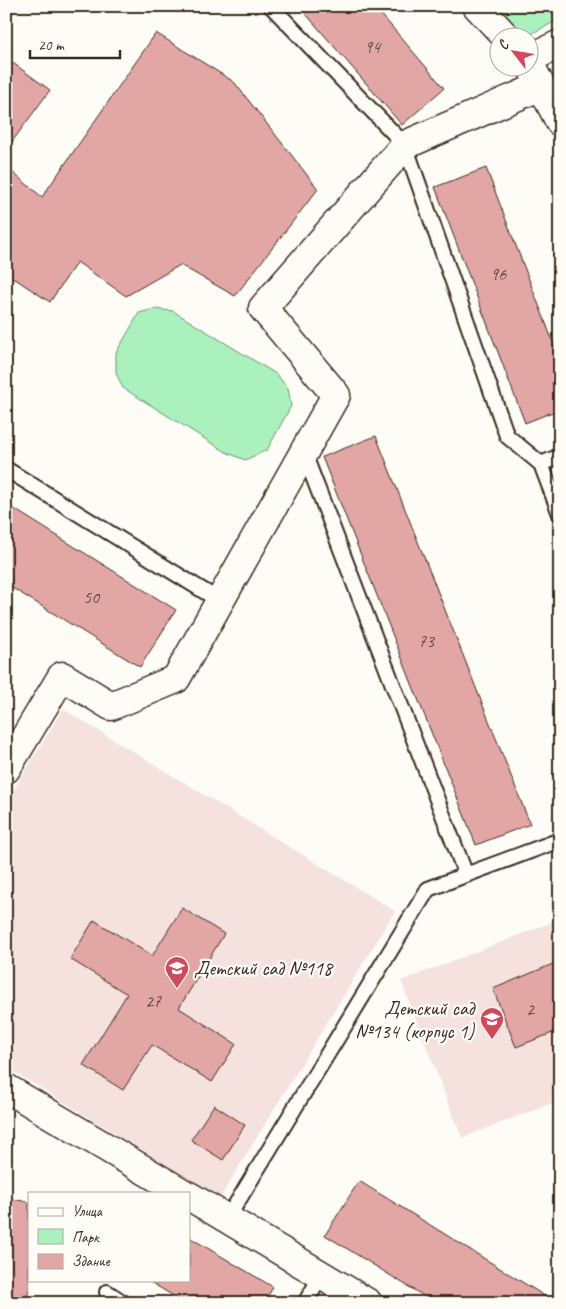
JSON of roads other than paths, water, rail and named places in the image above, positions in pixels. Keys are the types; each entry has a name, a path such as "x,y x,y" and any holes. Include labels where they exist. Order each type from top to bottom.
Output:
{"street":[{"path":"477,6 498,28"},
{"path":"538,55 560,44"},
{"path":"538,78 560,122"},
{"path":"6,769 62,676 111,706 176,679 336,395 263,308 405,145 542,86"},
{"path":"6,1088 181,1192"},
{"path":"190,1197 368,1303"}],"lane":[{"path":"271,6 405,145 507,436 541,464 560,514"},
{"path":"304,452 466,875"},
{"path":"541,464 560,456"},
{"path":"6,469 220,601"},
{"path":"227,1219 428,889 560,840"},
{"path":"305,1303 322,1275"},
{"path":"106,1292 124,1303"}],"place":[{"name":"Детский сад №118","path":"177,989"},
{"name":"Детский сад №134 (корпус 1)","path":"492,1040"}]}
